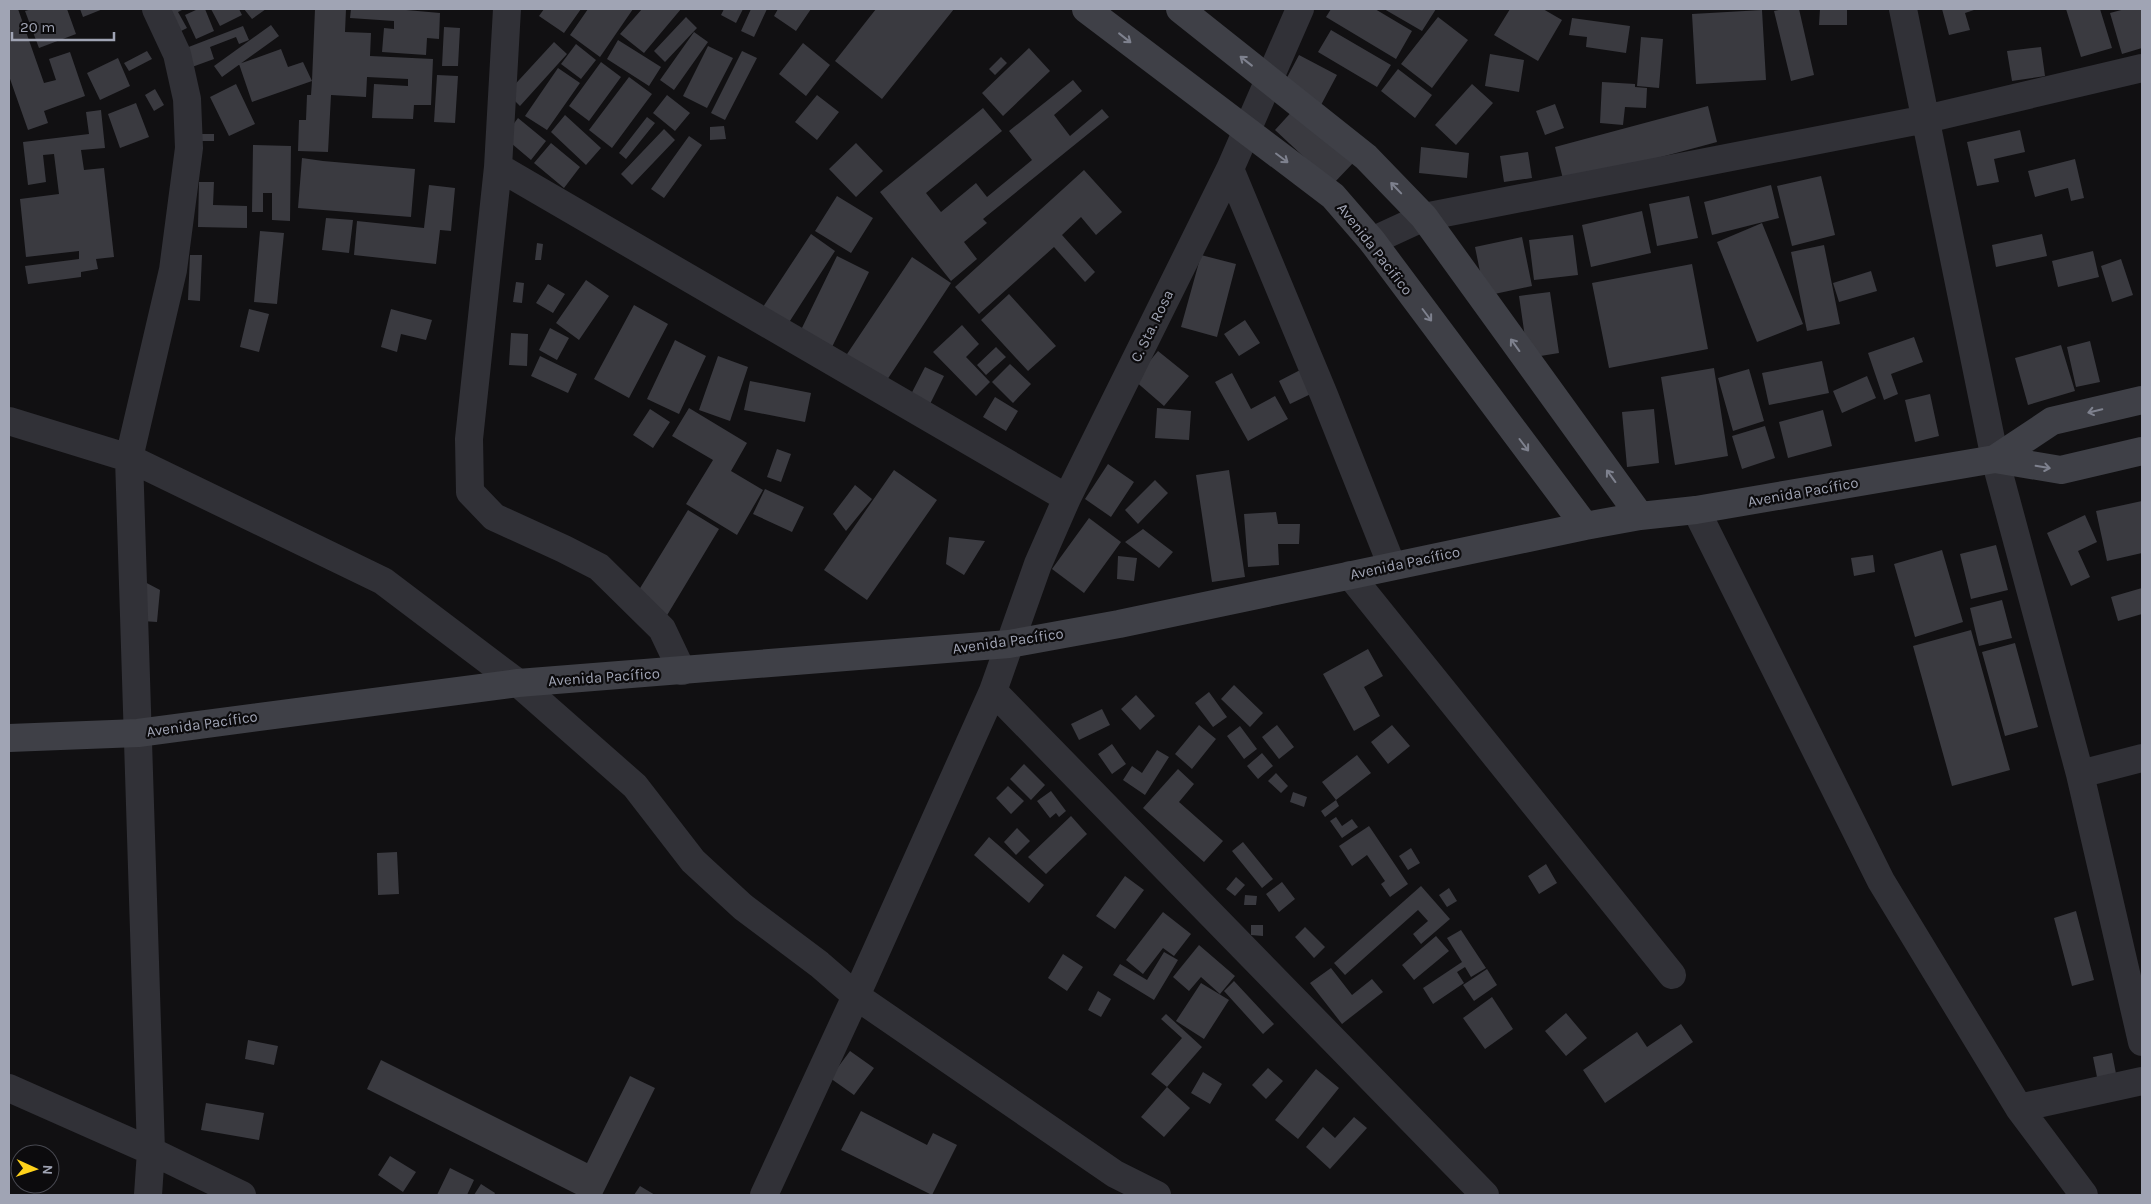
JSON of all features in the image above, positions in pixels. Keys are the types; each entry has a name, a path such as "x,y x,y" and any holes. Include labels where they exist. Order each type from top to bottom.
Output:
{"main road":[{"name":"Avenida Pacifico","path":"1086,9 1333,196 1372,241 1585,526"},
{"path":"1180,9 1366,157 1424,217 1640,516"},
{"path":"1994,459 2052,421 2142,400"},
{"path":"1994,459 2061,470 2142,451"},
{"name":"Avenida Pacífico","path":"9,738 138,733 518,683 1009,644 1119,624 1585,526 1640,516 1696,510 1994,459"}],"street":[{"path":"148,1195 150,1151 129,458 173,270 189,148 187,99 179,63 156,9"},
{"path":"507,9 498,167 468,439 470,492 494,517 599,567 662,629 682,671"},
{"name":"C. Sta. Rosa","path":"764,1195 993,691 1038,564 1067,498 1230,170 1300,9"},
{"path":"1903,9 1994,459 2080,774 2142,1042"},
{"path":"1372,241 1424,217 1926,119 2142,68"},
{"path":"498,167 1067,498"},
{"path":"1230,170 1324,395 1392,566"},
{"path":"9,421 129,458 384,581 518,683 635,786 700,868 743,907 819,964 856,996 1114,1174 1157,1195"},
{"path":"1696,510 1881,881 2019,1108 2084,1195"},
{"path":"1350,575 1672,975"},
{"path":"993,691 1485,1195"},
{"path":"2080,774 2142,758"},
{"path":"2019,1108 2142,1081"},
{"path":"9,1088 150,1151 242,1195"}],"building":[{"path":"9,9 18,9 44,83 56,80 49,59 70,52 85,96 44,111 48,123 28,130 9,76"},
{"path":"32,9 67,9 76,34 39,48 25,11"},
{"path":"80,9 103,9 83,17"},
{"path":"163,9 184,9 178,12 187,28 173,35"},
{"path":"198,9 205,9 214,31 196,39 185,15"},
{"path":"211,9 239,9 242,15 220,26"},
{"path":"244,9 266,9 252,19"},
{"path":"315,9 346,9 345,32 371,33 370,56 433,59 431,105 414,105 413,119 372,118 374,84 408,86 408,79 367,77 366,97 331,95 328,152 298,151 299,120 306,120 307,95 311,95"},
{"path":"351,9 395,9 440,13 439,39 427,38 426,55 382,52 384,28 394,29 394,21 350,18"},
{"path":"544,9 581,9 564,33 539,16"},
{"path":"588,9 633,9 600,57 570,35"},
{"path":"642,9 681,9 644,53 620,34"},
{"path":"724,9 743,9 736,23 721,15"},
{"path":"751,9 767,9 754,37 741,31"},
{"path":"778,9 811,9 796,31 774,16"},
{"path":"876,9 954,9 882,99 835,61"},
{"path":"1331,9 1375,9 1412,31 1396,59 1326,17"},
{"path":"1384,9 1436,9 1422,31"},
{"path":"1510,9 1543,9 1562,20 1538,61 1494,35"},
{"path":"1799,9 1814,75 1791,81 1774,11"},
{"path":"1820,9 1847,9 1847,25 1819,25"},
{"path":"1942,9 1977,9 1965,13 1970,30 1949,35"},
{"path":"2066,9 2100,9 2112,48 2081,57"},
{"path":"2125,9 2142,9 2142,48 2122,54 2110,13"},
{"path":"1762,10 1766,80 1696,84 1692,14"},
{"path":"686,17 697,28 665,62 654,51"},
{"path":"1438,17 1468,40 1432,88 1401,64"},
{"path":"1572,18 1630,26 1626,53 1586,47 1587,37 1569,35"},
{"path":"271,25 279,36 222,77 214,66"},
{"path":"243,26 249,40 239,44 236,37 210,47 214,59 192,67 186,48"},
{"path":"444,27 460,28 458,66 442,66"},
{"path":"1331,30 1391,65 1377,87 1318,52"},
{"path":"694,32 708,42 674,90 660,80"},
{"path":"1641,37 1663,39 1659,88 1637,86"},
{"path":"618,40 661,67 649,86 607,59"},
{"path":"554,42 567,54 520,106 507,93"},
{"path":"803,43 830,65 806,96 779,74"},
{"path":"576,44 596,60 581,79 561,64"},
{"path":"708,46 733,58 707,108 683,96"},
{"path":"2041,47 2045,76 2012,81 2007,51"},
{"path":"1029,48 1050,71 1003,116 982,93"},
{"path":"281,49 288,67 303,62 312,81 252,102 239,64"},
{"path":"147,51 152,59 129,71 124,63"},
{"path":"742,51 757,58 725,120 711,113"},
{"path":"1490,54 1524,60 1519,92 1485,86"},
{"path":"1299,55 1337,75 1321,105 1283,85"},
{"path":"1001,57 1007,63 995,75 989,69"},
{"path":"118,58 130,86 100,100 87,73"},
{"path":"601,62 621,77 589,121 569,106"},
{"path":"558,68 580,83 547,130 525,116"},
{"path":"1398,69 1432,95 1415,118 1381,91"},
{"path":"437,75 458,76 455,123 434,122"},
{"path":"629,77 652,94 612,148 589,130"},
{"path":"1073,80 1082,91 1054,115 1070,136 1102,109 1109,117 983,219 987,223 964,242 977,259 951,281 880,192 983,108 1002,131 926,193 941,212 976,183 987,197 1032,160 1009,131"},
{"path":"1602,82 1635,84 1635,87 1647,88 1646,108 1625,107 1623,125 1600,123"},
{"path":"236,84 255,124 229,136 210,97"},
{"path":"1472,84 1493,103 1456,145 1435,125"},
{"path":"155,89 164,105 154,111 145,95"},
{"path":"667,95 690,113 675,131 653,113"},
{"path":"817,95 839,112 817,140 795,122"},
{"path":"136,103 149,137 120,148 108,114"},
{"path":"1555,104 1564,128 1545,135 1536,111"},
{"path":"1708,106 1717,142 1564,183 1555,147"},
{"path":"1296,107 1354,162 1333,184 1275,130"},
{"path":"101,110 105,148 81,150 84,170 104,168 114,257 96,259 98,269 81,272 81,277 28,284 25,266 79,259 79,251 26,257 20,199 59,194 54,154 43,155 46,182 28,185 23,142 89,134 86,112"},
{"path":"565,115 601,148 586,165 551,132"},
{"path":"647,117 655,123 626,159 619,153"},
{"path":"518,118 546,141 531,160 504,137"},
{"path":"724,126 726,139 710,140 710,127"},
{"path":"664,129 675,140 632,185 621,174"},
{"path":"2020,130 2025,152 1994,159 1999,182 1977,186 1967,142"},
{"path":"201,134 214,134 214,141 201,141"},
{"path":"689,136 702,145 664,198 651,189"},
{"path":"551,143 580,167 564,188 534,163"},
{"path":"856,143 883,171 856,197 829,169"},
{"path":"253,145 291,146 290,221 272,220 272,193 263,193 263,212 252,212"},
{"path":"1421,147 1469,153 1467,178 1419,173"},
{"path":"1528,152 1532,178 1504,182 1500,156"},
{"path":"302,158 415,169 411,217 298,208"},
{"path":"2075,159 2084,198 2071,201 2068,188 2035,197 2028,171"},
{"path":"1084,170 1122,212 1096,235 1081,217 1062,235 1095,272 1085,282 1054,247 979,314 955,287"},
{"path":"1821,176 1835,235 1792,246 1777,186"},
{"path":"199,182 214,182 213,205 247,206 247,228 198,227"},
{"path":"429,185 455,188 451,231 440,230 436,264 354,255 357,221 424,228"},
{"path":"1771,185 1779,218 1712,235 1704,202"},
{"path":"837,196 873,218 851,253 815,231"},
{"path":"1689,196 1698,238 1657,246 1649,204"},
{"path":"1642,211 1651,253 1591,267 1582,225"},
{"path":"326,218 353,220 349,253 322,250"},
{"path":"1762,223 1803,324 1757,342 1717,242"},
{"path":"260,231 284,233 277,304 254,302"},
{"path":"811,234 835,251 788,324 763,307"},
{"path":"2042,234 2047,256 1996,267 1992,245"},
{"path":"1573,235 1578,275 1534,280 1529,240"},
{"path":"1522,237 1532,286 1485,296 1475,247"},
{"path":"537,243 543,244 541,260 535,260"},
{"path":"1824,245 1840,324 1807,331 1791,252"},
{"path":"2093,251 2099,277 2058,287 2052,261"},
{"path":"190,255 202,255 200,301 188,300"},
{"path":"1201,255 1236,264 1217,337 1181,327"},
{"path":"837,256 869,272 832,347 800,332"},
{"path":"912,257 951,283 883,386 843,360"},
{"path":"2121,259 2133,295 2112,302 2101,266"},
{"path":"1692,264 1708,349 1609,368 1592,283"},
{"path":"1871,271 1877,291 1839,302 1833,283"},
{"path":"586,280 609,296 579,340 556,323"},
{"path":"516,282 524,283 522,303 513,302"},
{"path":"548,284 565,294 553,313 536,303"},
{"path":"1550,292 1559,353 1528,358 1519,296"},
{"path":"1009,294 1056,346 1028,371 981,320"},
{"path":"634,305 668,324 629,398 594,379"},
{"path":"249,309 269,314 259,352 240,347"},
{"path":"391,309 432,320 426,340 401,334 397,352 381,347"},
{"path":"1245,320 1260,343 1239,356 1224,334"},
{"path":"962,325 979,344 966,357 990,382 976,396 933,352"},
{"path":"550,328 569,338 557,360 539,350"},
{"path":"511,333 528,334 527,366 509,365"},
{"path":"1914,337 1923,362 1891,374 1898,394 1884,400 1868,353"},
{"path":"675,340 706,356 679,414 647,399"},
{"path":"2090,341 2100,382 2076,387 2067,347"},
{"path":"2061,345 2075,391 2028,405 2015,358"},
{"path":"996,347 1006,357 986,375 977,365"},
{"path":"1158,351 1189,376 1164,406 1134,380"},
{"path":"540,356 577,374 568,393 531,376"},
{"path":"718,356 748,367 730,421 699,410"},
{"path":"1822,361 1829,393 1769,405 1762,373"},
{"path":"1010,364 1031,384 1013,403 992,382"},
{"path":"925,367 944,376 926,412 907,402"},
{"path":"1304,368 1315,392 1290,404 1279,381"},
{"path":"1714,368 1728,456 1675,465 1661,377"},
{"path":"1749,369 1764,421 1733,431 1718,378"},
{"path":"1232,373 1251,409 1275,396 1288,419 1248,441 1215,382"},
{"path":"1867,376 1876,398 1842,413 1833,391"},
{"path":"750,381 811,393 805,422 744,410"},
{"path":"1930,394 1939,436 1915,442 1905,400"},
{"path":"995,397 1018,411 1006,431 983,417"},
{"path":"689,408 747,443 731,471 763,490 737,535 686,504 713,460 672,436"},
{"path":"1157,408 1191,411 1189,440 1155,438"},
{"path":"650,409 670,422 653,448 633,435"},
{"path":"1654,409 1659,463 1627,467 1622,412"},
{"path":"1823,410 1832,446 1788,458 1779,422"},
{"path":"1765,426 1775,458 1742,469 1732,436"},
{"path":"777,449 791,454 781,482 767,477"},
{"path":"1108,464 1134,482 1111,517 1085,499"},
{"path":"894,470 937,500 867,600 824,570"},
{"path":"1229,470 1245,577 1212,582 1196,475"},
{"path":"1155,480 1168,493 1138,524 1125,510"},
{"path":"855,485 872,499 846,531 833,514"},
{"path":"765,489 804,507 792,532 753,514"},
{"path":"2142,501 2142,553 2107,561 2096,511"},
{"path":"688,510 719,529 666,617 634,598"},
{"path":"1276,512 1278,524 1300,524 1299,544 1278,544 1279,565 1248,567 1244,514"},
{"path":"2085,515 2097,542 2078,551 2090,577 2071,586 2047,533"},
{"path":"1089,518 1121,542 1084,593 1052,569"},
{"path":"1143,529 1173,552 1159,568 1125,542"},
{"path":"949,537 985,541 964,575 946,564"},
{"path":"1996,545 2008,590 1971,599 1960,554"},
{"path":"1942,550 1963,622 1915,637 1894,564"},
{"path":"1873,555 1875,572 1854,576 1851,558"},
{"path":"1118,556 1137,558 1134,581 1117,579"},
{"path":"141,580 160,590 157,622 142,621"},
{"path":"2142,588 2142,614 2118,621 2111,597"},
{"path":"2002,600 2012,638 1979,646 1970,608"},
{"path":"1971,630 2010,770 1952,786 1913,646"},
{"path":"2015,643 2038,727 2005,736 1982,652"},
{"path":"1368,649 1383,676 1364,687 1380,716 1354,731 1323,674"},
{"path":"1234,685 1263,713 1250,727 1221,699"},
{"path":"1209,692 1227,717 1213,727 1195,703"},
{"path":"1136,695 1155,716 1140,730 1121,709"},
{"path":"1102,709 1110,725 1079,740 1071,724"},
{"path":"1199,725 1216,739 1192,769 1175,754"},
{"path":"1277,725 1294,747 1279,759 1262,737"},
{"path":"1392,725 1410,746 1388,764 1371,742"},
{"path":"1240,726 1257,749 1244,759 1227,736"},
{"path":"1112,744 1126,764 1112,774 1098,754"},
{"path":"1157,750 1169,757 1145,795 1123,780 1132,766 1142,773"},
{"path":"1262,753 1273,766 1258,779 1247,766"},
{"path":"1357,755 1371,773 1336,800 1322,782"},
{"path":"1024,764 1045,785 1031,800 1010,779"},
{"path":"1178,769 1194,784 1179,802 1223,841 1204,862 1143,808"},
{"path":"1276,773 1288,786 1281,793 1268,781"},
{"path":"1008,786 1024,801 1011,814 996,798"},
{"path":"1051,791 1066,811 1059,817 1056,813 1050,818 1037,801"},
{"path":"1293,792 1307,797 1304,807 1290,802"},
{"path":"1336,800 1339,806 1325,817 1321,811"},
{"path":"1071,816 1087,834 1046,874 1028,857"},
{"path":"1336,817 1342,826 1352,819 1358,827 1342,838 1330,821"},
{"path":"1369,826 1408,884 1390,897 1381,884 1385,881 1367,855 1352,866 1339,846"},
{"path":"1017,828 1030,841 1016,855 1004,842"},
{"path":"989,837 1044,885 1029,903 974,855"},
{"path":"1243,842 1273,879 1262,888 1232,851"},
{"path":"1411,848 1420,863 1408,870 1399,856"},
{"path":"397,852 399,894 378,895 377,853"},
{"path":"1546,864 1557,883 1539,894 1528,876"},
{"path":"1125,876 1144,890 1115,929 1096,916"},
{"path":"1236,877 1245,885 1235,896 1226,889"},
{"path":"1282,882 1295,899 1279,912 1266,894"},
{"path":"1421,886 1450,919 1421,944 1413,934 1428,921 1418,910 1345,975 1334,963"},
{"path":"1449,888 1457,901 1447,907 1439,895"},
{"path":"1245,895 1257,896 1256,905 1244,905"},
{"path":"2076,911 2094,980 2072,986 2054,918"},
{"path":"1163,912 1191,934 1174,956 1163,948 1143,974 1126,960"},
{"path":"1251,925 1263,925 1263,936 1251,935"},
{"path":"1305,927 1325,947 1314,958 1295,937"},
{"path":"1461,930 1486,968 1471,977 1465,967 1457,972 1464,983 1433,1004 1423,988 1462,962 1447,938"},
{"path":"1436,936 1449,951 1414,980 1402,965"},
{"path":"1199,945 1235,976 1220,994 1201,977 1189,991 1173,977"},
{"path":"1164,952 1178,960 1154,1000 1113,975 1120,964 1147,980"},
{"path":"1063,954 1083,967 1067,991 1048,978"},
{"path":"1331,968 1352,995 1372,979 1383,992 1342,1024 1310,983"},
{"path":"1487,969 1497,985 1474,1001 1463,985"},
{"path":"1234,981 1274,1024 1263,1034 1224,991"},
{"path":"1201,983 1229,1000 1204,1039 1176,1021"},
{"path":"1098,991 1111,999 1101,1017 1088,1010"},
{"path":"1492,997 1513,1029 1485,1049 1463,1018"},
{"path":"1566,1013 1587,1038 1566,1056 1545,1031"},
{"path":"1166,1014 1202,1047 1167,1087 1151,1074 1182,1038 1161,1019"},
{"path":"1681,1024 1693,1042 1605,1103 1583,1070 1637,1032 1647,1047"},
{"path":"248,1040 278,1046 274,1065 245,1059"},
{"path":"850,1051 874,1068 854,1095 830,1078"},
{"path":"2112,1053 2118,1084 2099,1087 2093,1057"},
{"path":"381,1060 587,1163 630,1076 655,1088 602,1195 578,1195 367,1089"},
{"path":"1268,1068 1283,1081 1266,1099 1252,1085"},
{"path":"1316,1069 1339,1088 1298,1139 1275,1120"},
{"path":"1203,1072 1222,1084 1210,1104 1191,1093"},
{"path":"1167,1087 1190,1108 1164,1137 1141,1117"},
{"path":"206,1103 264,1113 259,1140 201,1130"},
{"path":"861,1111 927,1145 933,1133 957,1145 932,1195 841,1150"},
{"path":"1354,1117 1367,1128 1330,1169 1306,1147 1323,1127 1335,1138"},
{"path":"390,1156 416,1172 403,1192 378,1175"},
{"path":"450,1168 474,1180 467,1195 437,1195"},
{"path":"481,1184 495,1193 494,1195 474,1195"},
{"path":"640,1186 655,1195 634,1195"}]}
